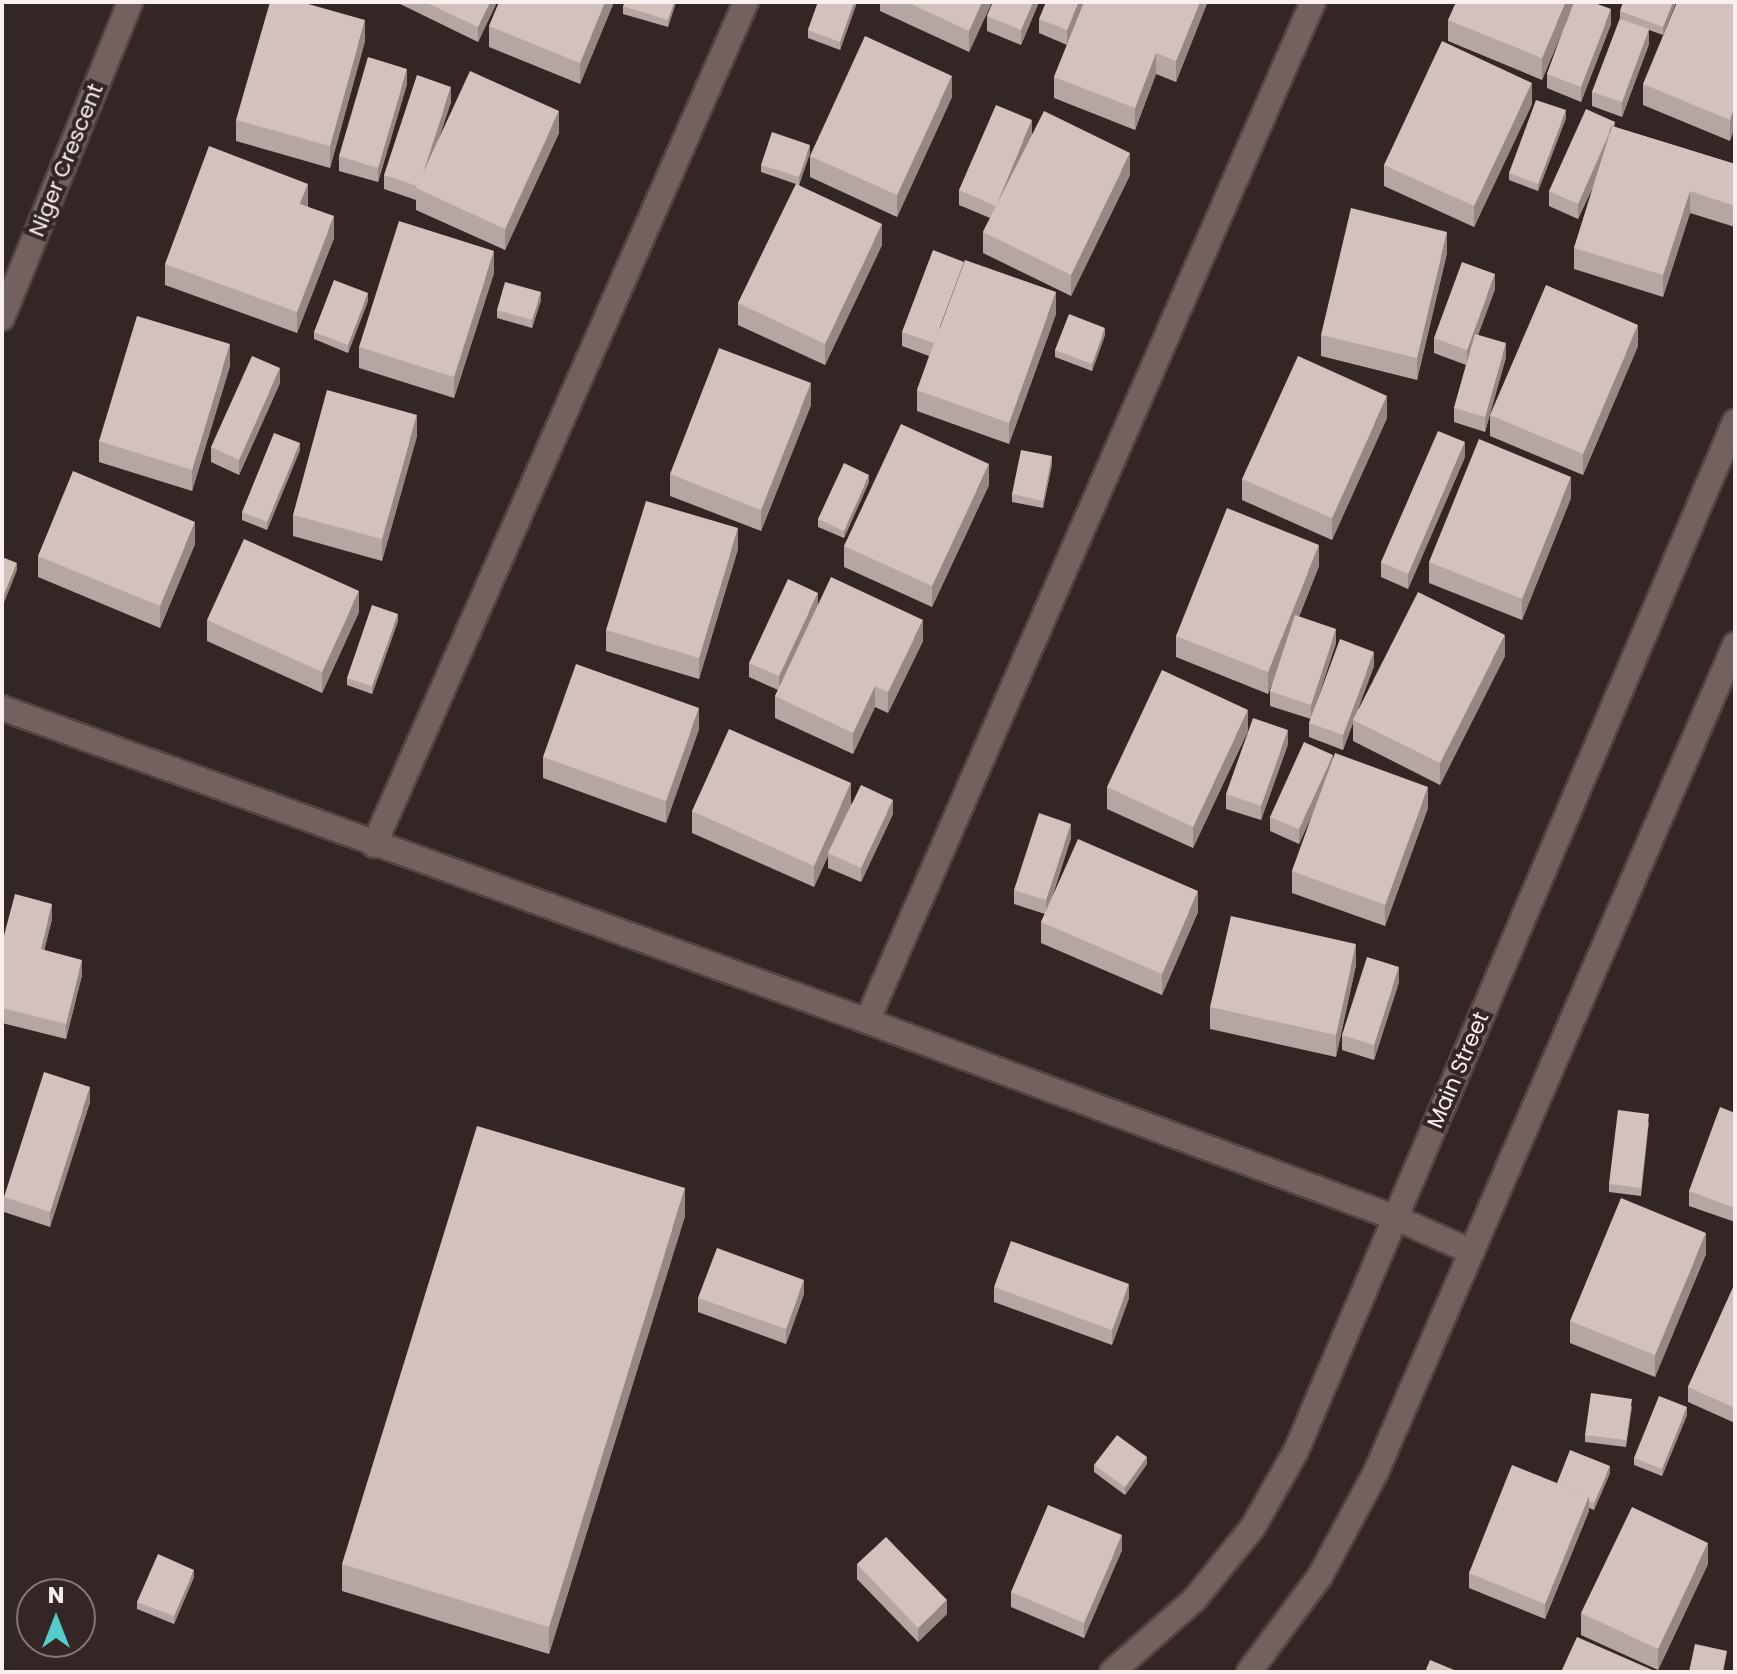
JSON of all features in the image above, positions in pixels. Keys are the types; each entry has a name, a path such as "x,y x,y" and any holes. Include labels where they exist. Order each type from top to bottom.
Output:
{"street":[{"name":"Niger Crescent","path":"2,318 130,2"},
{"path":"374,845 746,2"},
{"path":"867,1021 1313,2"},
{"name":"Main Street","path":"1112,1672 1194,1600 1253,1527 1296,1451 1735,422"},
{"path":"1249,1672 1320,1576 1362,1498 1735,645"},
{"path":"2,708 867,1021 1396,1218 1472,1252"}],"building":[{"path":"270,2 301,2 365,20 330,146 236,120"},
{"path":"425,2 490,2 478,27"},
{"path":"499,2 605,2 580,63 489,26"},
{"path":"625,2 674,2 668,20 623,6"},
{"path":"818,2 854,2 840,42 808,30"},
{"path":"907,2 982,2 969,31"},
{"path":"993,2 1033,2 1021,30 987,16"},
{"path":"1046,2 1079,2 1067,30 1039,19"},
{"path":"1084,2 1200,2 1176,61 1156,53 1135,108 1054,77"},
{"path":"1456,2 1566,2 1542,58 1448,20"},
{"path":"1574,2 1592,2 1611,9 1581,87 1547,74"},
{"path":"1623,2 1673,2 1663,27 1620,11"},
{"path":"1677,2 1735,2 1735,107 1730,120 1643,84"},
{"path":"1620,19 1649,29 1622,102 1592,92"},
{"path":"865,36 952,76 897,195 810,156"},
{"path":"1442,41 1532,83 1474,206 1384,165"},
{"path":"368,57 407,69 378,168 339,156"},
{"path":"470,71 559,111 505,229 416,188"},
{"path":"417,75 451,87 417,186 384,175"},
{"path":"1536,100 1566,110 1538,184 1509,173"},
{"path":"996,105 1032,120 996,206 959,190"},
{"path":"1586,109 1615,122 1578,204 1549,191"},
{"path":"1044,111 1130,153 1071,275 983,232"},
{"path":"1612,126 1735,164 1735,206 1690,191 1663,275 1574,248"},
{"path":"772,132 810,145 799,177 761,165"},
{"path":"209,146 308,184 300,204 334,216 297,312 165,264"},
{"path":"796,184 882,224 825,344 738,303"},
{"path":"1351,208 1447,232 1417,358 1321,335"},
{"path":"399,221 494,251 454,377 359,347"},
{"path":"933,250 964,262 934,343 902,332"},
{"path":"965,260 1056,292 1009,423 917,390"},
{"path":"1462,262 1495,274 1467,350 1434,338"},
{"path":"334,280 368,293 348,345 314,332"},
{"path":"505,282 541,292 532,320 497,310"},
{"path":"1546,285 1638,325 1583,454 1490,415"},
{"path":"1069,314 1105,328 1092,364 1055,350"},
{"path":"137,316 230,344 192,470 99,441"},
{"path":"1475,334 1506,343 1485,417 1454,408"},
{"path":"719,348 811,383 761,510 670,474"},
{"path":"252,356 280,368 239,460 211,447"},
{"path":"1298,356 1387,396 1332,518 1242,479"},
{"path":"327,390 417,415 382,539 293,515"},
{"path":"901,424 989,464 932,586 844,546"},
{"path":"1438,431 1465,442 1408,574 1381,562"},
{"path":"274,433 300,443 267,522 242,512"},
{"path":"1479,439 1571,477 1522,599 1429,562"},
{"path":"1021,450 1052,456 1043,501 1012,494"},
{"path":"844,463 869,475 844,531 818,519"},
{"path":"73,471 195,522 160,606 38,556"},
{"path":"646,501 738,528 699,658 606,630"},
{"path":"1227,508 1319,545 1268,672 1176,636"},
{"path":"244,539 359,591 322,672 207,620"},
{"path":"2,557 17,563 2,600"},
{"path":"831,577 923,620 888,692 875,686 853,733 775,696"},
{"path":"788,579 818,593 779,676 749,663"},
{"path":"1418,592 1505,635 1440,763 1353,720"},
{"path":"372,605 398,614 372,686 347,678"},
{"path":"1295,615 1336,629 1311,705 1270,691"},
{"path":"1340,639 1374,652 1343,735 1309,723"},
{"path":"576,664 699,708 666,801 543,757"},
{"path":"1162,670 1248,710 1193,827 1107,787"},
{"path":"1253,718 1288,730 1261,806 1226,794"},
{"path":"729,729 851,783 814,866 692,811"},
{"path":"1304,742 1333,755 1299,829 1270,817"},
{"path":"1335,753 1428,787 1385,905 1292,871"},
{"path":"861,785 893,800 861,868 828,853"},
{"path":"1039,813 1071,824 1046,900 1014,890"},
{"path":"1078,839 1198,891 1162,974 1041,922"},
{"path":"15,894 52,904 41,949 82,960 66,1024 2,1008 2,943"},
{"path":"1231,916 1356,944 1336,1035 1210,1007"},
{"path":"1367,957 1399,967 1374,1045 1342,1035"},
{"path":"44,1072 90,1087 50,1212 4,1197"},
{"path":"1720,1107 1735,1113 1735,1208 1689,1191"},
{"path":"1618,1110 1649,1114 1641,1188 1609,1184"},
{"path":"477,1126 685,1188 549,1627 342,1564"},
{"path":"1621,1198 1706,1233 1655,1355 1570,1321"},
{"path":"1011,1241 1129,1284 1112,1330 994,1287"},
{"path":"717,1248 804,1280 786,1329 698,1298"},
{"path":"1735,1285 1735,1408 1688,1387"},
{"path":"1591,1393 1632,1399 1626,1440 1585,1435"},
{"path":"1659,1396 1687,1407 1662,1469 1634,1458"},
{"path":"1117,1435 1147,1457 1125,1487 1094,1465"},
{"path":"1570,1450 1610,1466 1594,1503 1589,1501 1589,1496 1557,1483"},
{"path":"1512,1465 1589,1496 1545,1604 1469,1573"},
{"path":"1048,1505 1122,1535 1084,1623 1011,1592"},
{"path":"1632,1507 1708,1543 1658,1649 1581,1613"},
{"path":"886,1537 947,1600 918,1628 857,1564"},
{"path":"158,1554 194,1570 174,1616 137,1602"},
{"path":"1577,1637 1657,1672 1561,1672"},
{"path":"1695,1644 1727,1651 1723,1672 1689,1672"},
{"path":"1430,1660 1459,1672 1425,1672"}]}
